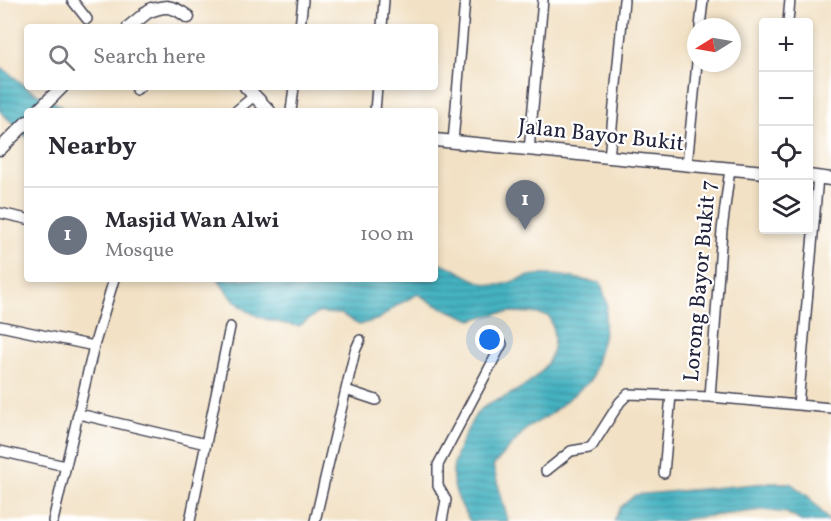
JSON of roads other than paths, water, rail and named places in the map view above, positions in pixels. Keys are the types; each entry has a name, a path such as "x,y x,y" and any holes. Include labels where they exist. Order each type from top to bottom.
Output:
{"street":[{"path":"72,0 87,19"},
{"path":"143,15 142,8 151,0"},
{"path":"132,24 163,0"},
{"path":"173,0 192,22"},
{"path":"184,0 192,22"},
{"path":"300,24 303,0"},
{"path":"382,24 384,0"},
{"path":"453,142 465,0"},
{"path":"529,150 543,0"},
{"path":"609,158 624,0"},
{"path":"701,18 703,0"},
{"path":"788,18 790,0"},
{"path":"143,15 165,7 176,8 192,22"},
{"path":"687,165 696,72"},
{"path":"41,108 59,90"},
{"path":"291,108 294,90"},
{"path":"375,108 377,90"},
{"path":"238,108 250,92 266,108"},
{"path":"0,149 24,125"},
{"name":"Jalan Bayor Bukit","path":"438,140 759,172"},
{"name":"Lorong Bayor Bukit 7","path":"710,397 722,230 730,169"},
{"path":"798,405 819,178"},
{"path":"0,213 24,218"},
{"path":"53,521 94,346 113,282"},
{"path":"0,326 94,346"},
{"path":"190,521 230,327"},
{"path":"315,521 360,340"},
{"path":"442,521 446,500 438,486 438,465 502,344"},
{"path":"346,390 376,400"},
{"path":"546,471 571,451 592,446 620,402 628,394 710,397 831,408"},
{"path":"664,473 671,395"},
{"path":"79,414 206,444"},
{"path":"0,451 65,466"}],"water":[{"path":"0,66 24,85 24,90 31,90 62,108 24,108 24,135 0,111"},
{"path":"438,263 479,282 493,285 544,275 601,283 607,304 603,338 591,380 548,416 527,428 493,466 508,521 470,521 458,499 453,479 453,469 459,447 479,411 530,382 546,364 554,343 549,316 510,312 472,320 434,304 418,294 399,304 379,319 359,325 341,314 318,313 299,326 262,318 243,307 220,282 438,282"},
{"path":"790,483 809,497 829,521 801,521 787,513 762,510 681,521 614,521 620,508 635,495"}],"place":[{"name":"Masjid Wan Alwi","path":"525,230"}]}
